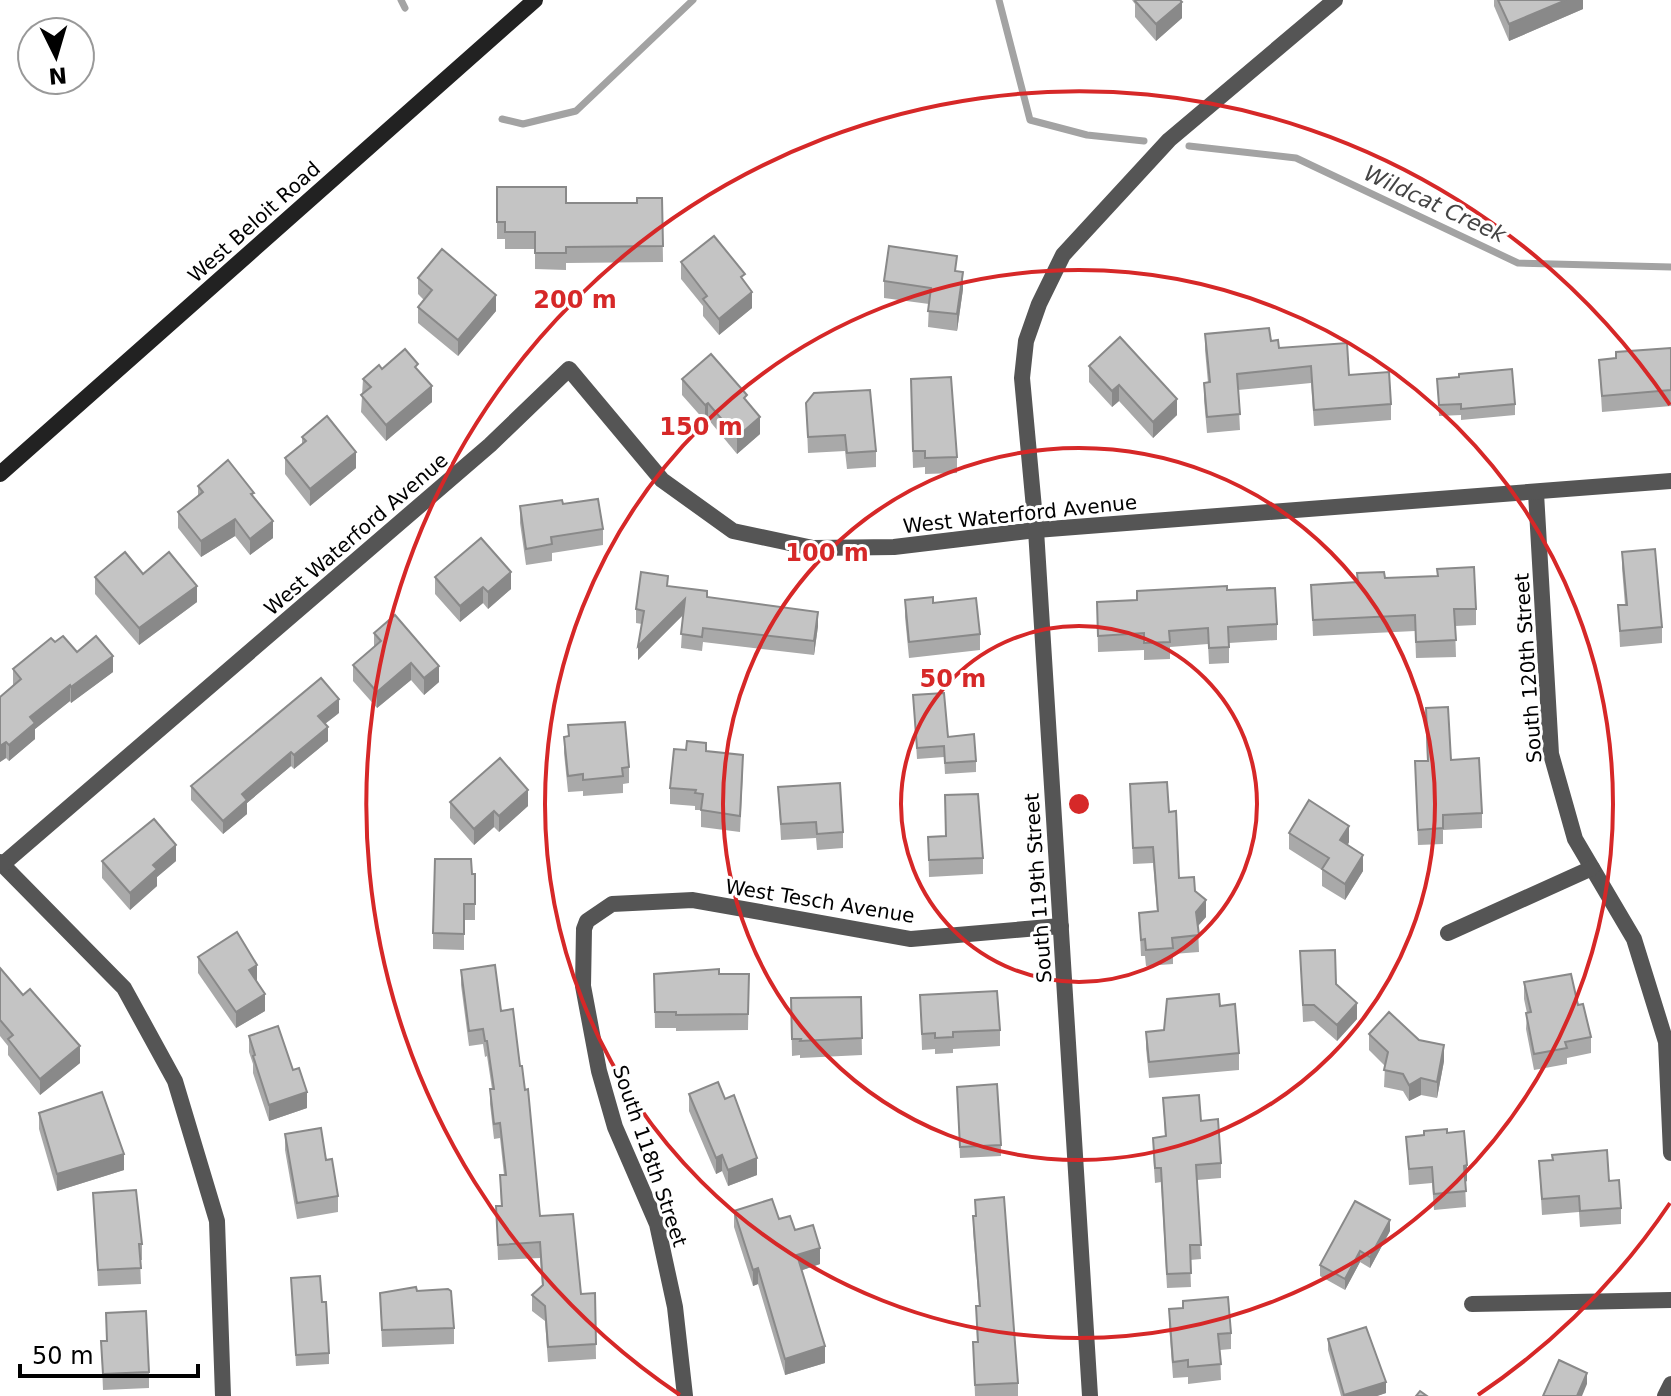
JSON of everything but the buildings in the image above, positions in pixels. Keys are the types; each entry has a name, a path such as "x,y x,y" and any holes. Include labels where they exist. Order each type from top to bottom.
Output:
{"main road":[{"name":"West Beloit Road","path":"0,474 535,0"}],"street":[{"name":"South 119th Street","path":"1090,1396 1036,530 1022,378 1026,341 1039,304 1063,255 1169,140 1335,0"},
{"name":"West Waterford Avenue","path":"1,863 490,445 569,369 662,480 733,531 813,548 894,547 1036,530 1671,481"},
{"name":"South 120th Street","path":"1536,493 1551,754 1575,839 1634,939 1666,1042 1671,1153"},
{"path":"1,863 124,988 175,1081 217,1221 223,1396"},
{"path":"1448,933 1592,868"},
{"name":"West Tesch Avenue","path":"584,929 587,921 612,904 693,900 911,939 1061,926"},
{"name":"South 118th Street","path":"584,929 583,986 599,1071 615,1127 657,1224 675,1307 685,1396"},
{"path":"1472,1304 1671,1300"},
{"path":"1665,1396 1671,1384"}],"waterway":[{"path":"401,0 405,8"},
{"name":"Wildcat Creek","path":"502,119 523,124 576,111 693,0"},
{"name":"Wildcat Creek","path":"999,0 1030,120 1087,135 1144,141"},
{"name":"Wildcat Creek","path":"1189,146 1296,158 1518,263 1671,267"}]}
